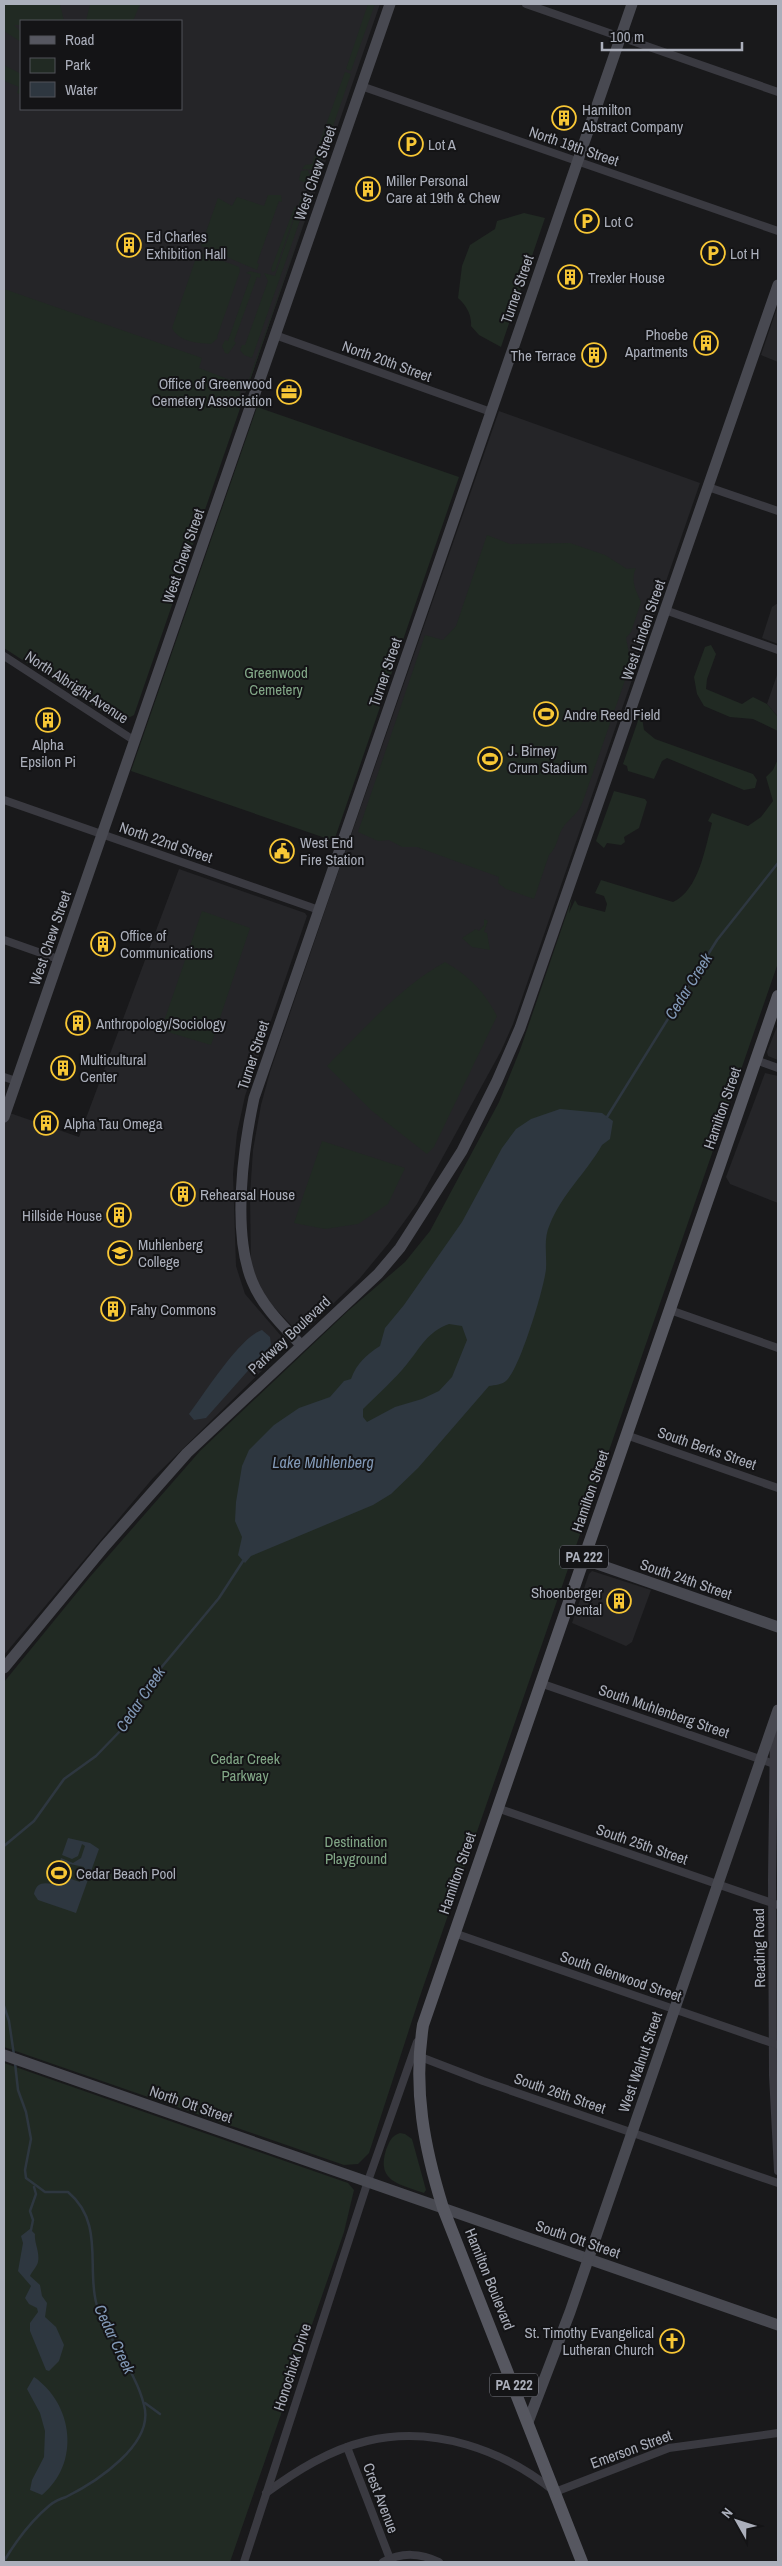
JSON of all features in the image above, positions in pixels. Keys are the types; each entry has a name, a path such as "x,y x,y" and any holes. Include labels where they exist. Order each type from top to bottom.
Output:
{"main road":[{"name":"Hamilton Street","path":"418,2056 423,2025 454,1933 756,1060 774,1015 778,996"},
{"name":"Hamilton Boulevard","path":"418,2056 418,2086 423,2132 443,2208 582,2562"}],"street":[{"name":"West Chew Street","path":"4,1117 390,4"},
{"path":"526,4 778,92"},
{"name":"Turner Street","path":"301,1345 261,1299 251,1280 243,1238 242,1182 247,1135 254,1098 632,4"},
{"name":"North 19th Street","path":"361,86 778,231"},
{"name":"West Linden Street","path":"536,984 778,285"},
{"name":"North 20th Street","path":"275,336 491,412"},
{"path":"708,487 778,511"},
{"path":"666,610 778,650"},
{"name":"North Albright Avenue","path":"4,656 134,741"},
{"name":"North 22nd Street","path":"4,800 319,910"},
{"path":"4,940 58,959"},
{"name":"Parkway Boulevard","path":"4,1668 162,1479 212,1428 384,1268 425,1212 462,1151 511,1052 536,984"},
{"path":"756,1060 778,1068"},
{"path":"4,1076 16,1081"},
{"path":"670,1310 778,1348"},
{"name":"South Berks Street","path":"626,1435 778,1488"},
{"name":"South 24th Street","path":"583,1559 778,1627"},
{"name":"South Muhlenberg Street","path":"540,1683 776,1765"},
{"name":"West Walnut Street","path":"528,2422 589,2258 778,1710"},
{"name":"Reading Road","path":"774,1724 776,1765 775,1904 778,2171"},
{"name":"South 25th Street","path":"497,1808 775,1904"},
{"name":"South Glenwood Street","path":"454,1933 776,2044"},
{"name":"Hamilton Street","path":"368,2181 423,2025"},
{"name":"North Ott Street","path":"5,2056 368,2181"},
{"name":"South 26th Street","path":"418,2056 631,2133 778,2183"},
{"name":"South Ott Street","path":"368,2181 778,2325"},
{"name":"Honochick Drive","path":"244,2562 368,2181"},
{"name":"Emerson Street","path":"555,2492 669,2448 778,2433"},
{"path":"266,2493 304,2467 347,2447 368,2441 391,2438 429,2438 475,2447 511,2461 555,2492"},
{"name":"Crest Avenue","path":"347,2447 386,2560"},
{"path":"386,2560 411,2554 439,2562"}],"shaded area":[{"path":"4,4 380,4 244,397 4,313"},
{"path":"778,305 778,362 761,355"},
{"path":"499,411 700,483 513,1024 501,1051 417,1204 388,1244 360,1278 311,1325 304,1330 296,1330 269,1302 256,1283 251,1264 250,1195 253,1150 261,1105 270,1072 334,884"},
{"path":"778,603 778,644 762,638 772,607"},
{"path":"778,672 778,717 767,704"},
{"name":"Muhlenberg College","path":"179,869 305,913 307,916 245,1096 237,1133 233,1174 236,1266 245,1294 282,1337 285,1344 283,1350 153,1478 4,1655 4,1111 79,1137"},
{"path":"778,1024 778,1060 768,1056 767,1052"},
{"path":"765,1073 778,1076 778,1203 730,1184 726,1177"},
{"path":"592,1571 651,1590 632,1642 626,1646 572,1623 589,1574"}],"green space":[{"path":"4,4 60,4 64,20 20,20 20,25 14,25 20,31 20,41 4,31"},
{"path":"90,4 140,4 133,20 86,20"},
{"path":"368,4 375,4 351,71 346,69"},
{"path":"4,65 20,73 20,94 17,93 19,87 4,81"},
{"path":"345,72 351,74 318,170 302,169 305,165 312,164"},
{"path":"308,170 309,174 315,176 312,186 299,180 301,171"},
{"path":"268,195 281,195 282,202 279,201 257,263 259,264 257,270 201,246 218,198 232,206 237,197 264,206"},
{"path":"301,198 307,200 252,358 244,355 240,350 242,345 245,345 268,281 264,273 275,276"},
{"path":"310,204 246,392 245,391"},
{"path":"295,206 297,208 275,271 272,272 271,269"},
{"path":"524,213 545,218 501,347 479,335 471,326 468,310 458,298 462,266 470,245 495,229 497,221"},
{"path":"198,252 239,267 240,271 218,338 211,344 184,339 175,333 172,328"},
{"path":"250,271 261,274 260,278 257,277 234,341 236,343 228,354 225,353 222,346 225,340 228,341 251,275 246,273"},
{"path":"4,289 202,358 199,368 243,385 239,395 244,397 134,715 127,718 107,715 4,648"},
{"name":"Greenwood Cemetery","path":"257,407 459,477 334,841 131,771"},
{"name":"J. Birney Crum Stadium","path":"487,535 510,544 570,543 605,555 627,569 636,568 634,581 641,602 631,632 626,638 631,663 583,801 577,812 562,830 549,855 534,899 506,889 498,883 499,877 417,847 402,847 389,840 378,841 358,832 425,635 443,640 456,626"},
{"path":"711,645 716,654 707,679 706,689 742,704 753,697 767,704 778,717 778,731 753,719 730,717 704,706 697,694 694,677 705,647"},
{"path":"641,712 644,730 655,739 753,774 757,780 755,788 744,790 667,758 662,761 654,779 628,771 627,766 623,764"},
{"name":"Cedar Creek Parkway","path":"778,759 778,963 419,1999 369,2153 358,2164 344,2165 4,2047 4,1682 89,1578 200,1451 348,1311 405,1262 430,1231 499,1102 520,1050 572,898 569,913 575,900 578,905 605,912 607,904 604,896 595,893 601,880 673,902 682,896 689,888 700,867 712,823 708,821 712,813 748,826 761,817 773,801 766,777 773,770"},
{"path":"614,791 645,799 647,802 639,828 624,837 625,842 621,845 607,843 604,848 596,841"},
{"path":"202,911 250,928 211,1045 161,1030"},
{"path":"484,919 488,921 484,932 487,933 490,950 472,947 462,938 476,929 479,931 484,925"},
{"path":"445,962 475,985 487,999 497,1016 434,1147 427,1154 372,1111 327,1066 397,996 428,972"},
{"path":"322,1141 405,1168 388,1204 358,1224 325,1229 294,1223"},
{"path":"4,2063 348,2183 354,2190 344,2232 230,2562 4,2562"},
{"path":"400,2133 412,2139 426,2190 424,2193 392,2180 384,2169 388,2144 392,2138"}],"water":[{"name":"Lake Muhlenberg","path":"560,1109 602,1113 613,1121 610,1139 602,1145 568,1193 550,1224 546,1246 546,1269 541,1293 525,1345 512,1373 503,1383 489,1386 418,1468 391,1494 373,1505 251,1556 245,1563 238,1555 242,1537 235,1521 242,1466 249,1450 274,1425 299,1408 330,1397 344,1381 351,1379 362,1360 380,1346 385,1328 404,1305 462,1222 502,1148 516,1129 531,1119","holes":["449,1324 462,1326 467,1340 452,1377 439,1391 422,1399 395,1407 367,1422 363,1417 363,1409 397,1376 425,1341 441,1327"]},
{"path":"262,1330 270,1337 271,1345 206,1418 194,1420 189,1414 223,1367 244,1343"},
{"path":"68,1838 90,1843 99,1849 76,1913 38,1900 34,1894 38,1885 52,1884 56,1874 80,1882 84,1867 70,1864 66,1874 57,1870 61,1858 73,1863 81,1858 85,1846 82,1844 78,1856 72,1859 62,1855"},
{"path":"30,2229 35,2234 38,2258 37,2264 30,2276 40,2285 42,2296 47,2303 45,2317 56,2327 64,2345 59,2361 49,2371 46,2370 30,2331 30,2323 38,2312 37,2308 29,2304 25,2298 31,2286 18,2271 23,2243 21,2236"},
{"path":"34,2377 57,2402 64,2418 67,2434 67,2451 63,2467 54,2482 42,2495 30,2490 32,2480 44,2457 45,2431 40,2413 27,2389"}],"waterway":[{"name":"Cedar Creek","path":"607,1117 717,940 778,863"},
{"name":"Cedar Creek","path":"4,1846 34,1821 64,1779 96,1756 124,1727 155,1675 219,1598 243,1561"},
{"name":"Cedar Creek","path":"4,2006 9,2021 14,2055"},
{"name":"Cedar Creek","path":"4,2561 25,2531 50,2505 92,2482 120,2460 141,2434 145,2420 144,2405 140,2391 106,2328 96,2302 92,2245 86,2217 79,2204 68,2192 45,2192 26,2178 25,2170 31,2139 26,2112 18,2090 15,2063"},
{"path":"31,2230 33,2220 30,2211 36,2194 34,2187"},
{"path":"145,2403 160,2414"}],"place":[{"name":"Hamilton Abstract Company","path":"564,118"},
{"name":"Lot A","path":"411,144"},
{"name":"Miller Personal Care at 19th & Chew","path":"368,189"},
{"name":"Lot C","path":"587,221"},
{"name":"Ed Charles Exhibition Hall","path":"129,245"},
{"name":"Lot H","path":"713,253"},
{"name":"Trexler House","path":"570,277"},
{"name":"Phoebe Apartments","path":"706,343"},
{"name":"The Terrace","path":"594,355"},
{"name":"Office of Greenwood Cemetery Association","path":"289,392"},
{"name":"Andre Reed Field","path":"546,714"},
{"name":"Alpha Epsilon Pi","path":"48,720"},
{"name":"J. Birney Crum Stadium","path":"490,759"},
{"name":"West End Fire Station","path":"282,851"},
{"name":"Office of Communications","path":"103,944"},
{"name":"Anthropology/Sociology","path":"78,1023"},
{"name":"Multicultural Center","path":"63,1068"},
{"name":"Alpha Tau Omega","path":"46,1123"},
{"name":"Rehearsal House","path":"183,1194"},
{"name":"Hillside House","path":"119,1215"},
{"name":"Muhlenberg College","path":"120,1253"},
{"name":"Fahy Commons","path":"113,1309"},
{"name":"Shoenberger Dental","path":"619,1601"},
{"name":"Cedar Beach Pool","path":"59,1873"},
{"name":"St. Timothy Evangelical Lutheran Church","path":"672,2341"}],"park label":[{"name":"Destination Playground","path":"356,1850"}]}
